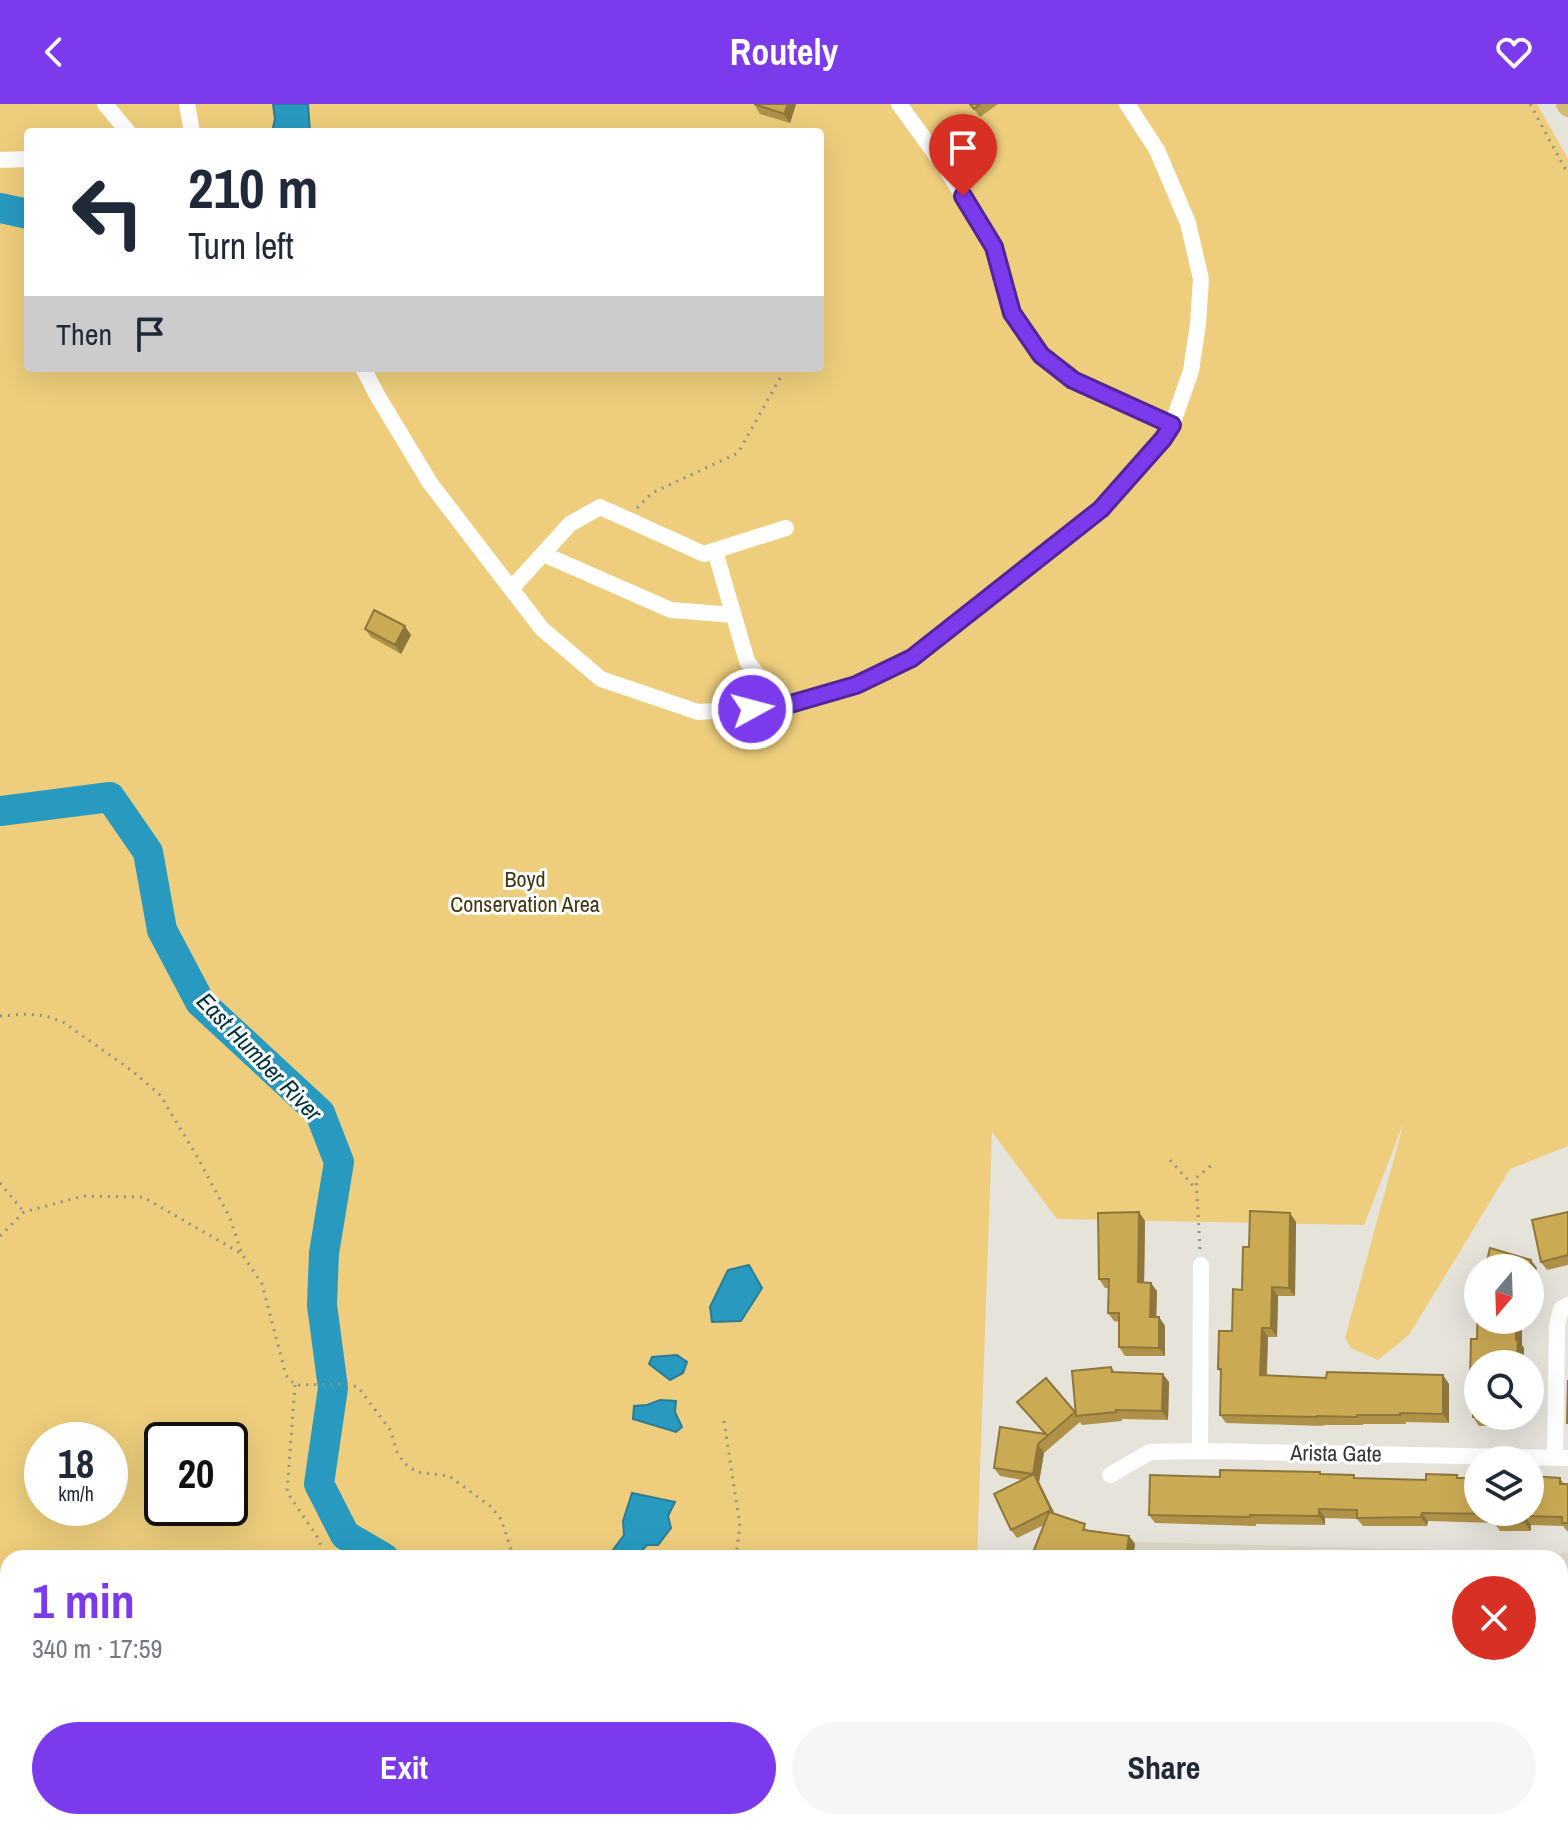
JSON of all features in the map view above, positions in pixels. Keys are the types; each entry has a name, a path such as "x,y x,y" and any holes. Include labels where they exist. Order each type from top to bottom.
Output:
{"street":[{"path":"105,104 125,128"},
{"path":"187,104 191,128"},
{"path":"899,104 947,170 994,247 1012,313 1041,355 1073,380 1172,425"},
{"path":"365,372 430,483 542,629 601,679 698,712 780,707 856,685 912,658 1101,509 1172,425 1191,371 1201,279 1188,223 1157,150 1127,104"},
{"path":"0,160 24,159"},
{"path":"512,588 570,524 600,507 704,554 786,528"},
{"path":"715,551 747,661 780,707"},
{"path":"543,554 671,610 734,615"},
{"path":"1200,1451 1201,1265"},
{"path":"1561,1458 1557,1326 1561,1309 1568,1305"},
{"name":"Arista Gate","path":"1110,1475 1150,1452 1561,1458"}],"path":[{"path":"1530,104 1568,174"},
{"path":"627,520 652,493 738,453 780,378 780,372"},
{"path":"0,1016 27,1014 63,1022 131,1070 160,1095 191,1144 230,1218 242,1254 262,1284 288,1378 295,1385 346,1384 358,1387 391,1431 396,1450 404,1463 417,1472 449,1476 490,1506 501,1519 511,1550"},
{"path":"1170,1160 1196,1189"},
{"path":"1201,1265 1196,1178 1213,1164"},
{"path":"0,1183 24,1212"},
{"path":"0,1236 24,1212 83,1196 143,1197 242,1254"},
{"path":"295,1385 287,1492 318,1538 322,1550"},
{"path":"724,1421 740,1526 737,1550"}],"shaded area":[{"path":"1134,1542 1450,1550 1134,1550"}],"green space":[{"name":"Boyd Conservation Area","path":"0,104 1537,104 1568,159 1568,1146 1510,1169 1409,1335 1378,1360 1351,1348 1345,1338 1404,1122 1364,1225 1057,1219 992,1132 977,1550 0,1550"}],"water":[{"path":"273,104 308,104 310,128 273,128"},
{"path":"749,1265 762,1288 741,1321 712,1322 710,1307 728,1270"},
{"path":"677,1355 687,1362 683,1373 670,1380 649,1364 652,1357"},
{"path":"660,1400 676,1401 675,1412 682,1427 676,1432 633,1419 634,1406"},
{"path":"632,1493 675,1502 668,1516 671,1528 658,1545 647,1545 642,1550 613,1550 624,1535 623,1521"}],"building":[{"path":"754,104 788,104 784,114"},
{"path":"374,610 405,626 395,645 365,629"},
{"path":"1250,1211 1290,1213 1289,1288 1272,1287 1271,1328 1262,1328 1260,1375 1326,1378 1327,1372 1443,1375 1443,1414 1400,1413 1357,1417 1220,1415 1219,1331 1232,1331 1233,1289 1242,1290 1243,1247 1249,1247"},
{"path":"1139,1212 1138,1282 1151,1283 1150,1317 1159,1317 1159,1348 1119,1347 1119,1313 1108,1313 1109,1279 1099,1279 1098,1213"},
{"path":"1568,1212 1568,1255 1544,1261 1544,1254 1539,1254 1532,1220"},
{"path":"1490,1248 1510,1254 1488,1254"},
{"path":"1477,1334 1516,1334 1518,1350 1471,1350 1471,1339 1477,1339"},
{"path":"1111,1367 1112,1372 1163,1374 1162,1411 1116,1410 1076,1416 1072,1371"},
{"path":"1046,1378 1075,1412 1038,1444 1033,1474 994,1468 1000,1427 1046,1434 1017,1402"},
{"path":"1220,1470 1320,1472 1354,1475 1354,1478 1426,1480 1426,1474 1457,1475 1457,1478 1464,1478 1464,1514 1357,1518 1357,1510 1319,1509 1319,1516 1149,1515 1150,1475 1220,1477"},
{"path":"1034,1474 1051,1510 1011,1530 994,1494"},
{"path":"1544,1477 1560,1478 1560,1484 1568,1484 1568,1523 1562,1523 1562,1517 1544,1517"},
{"path":"1049,1512 1085,1524 1083,1530 1129,1536 1127,1550 1034,1550"}],"waterway":[{"name":"East Humber River","path":"0,208 24,213"},
{"name":"East Humber River","path":"0,811 110,797 148,852 162,930 200,1002 320,1113 339,1162 324,1253 322,1305 333,1388 319,1484 345,1535 370,1550"}],"route":[{"path":"752,709 780,707 856,685 912,658 1101,509 1172,425 1073,380 1041,355 1012,313 994,247 963,196"}]}
